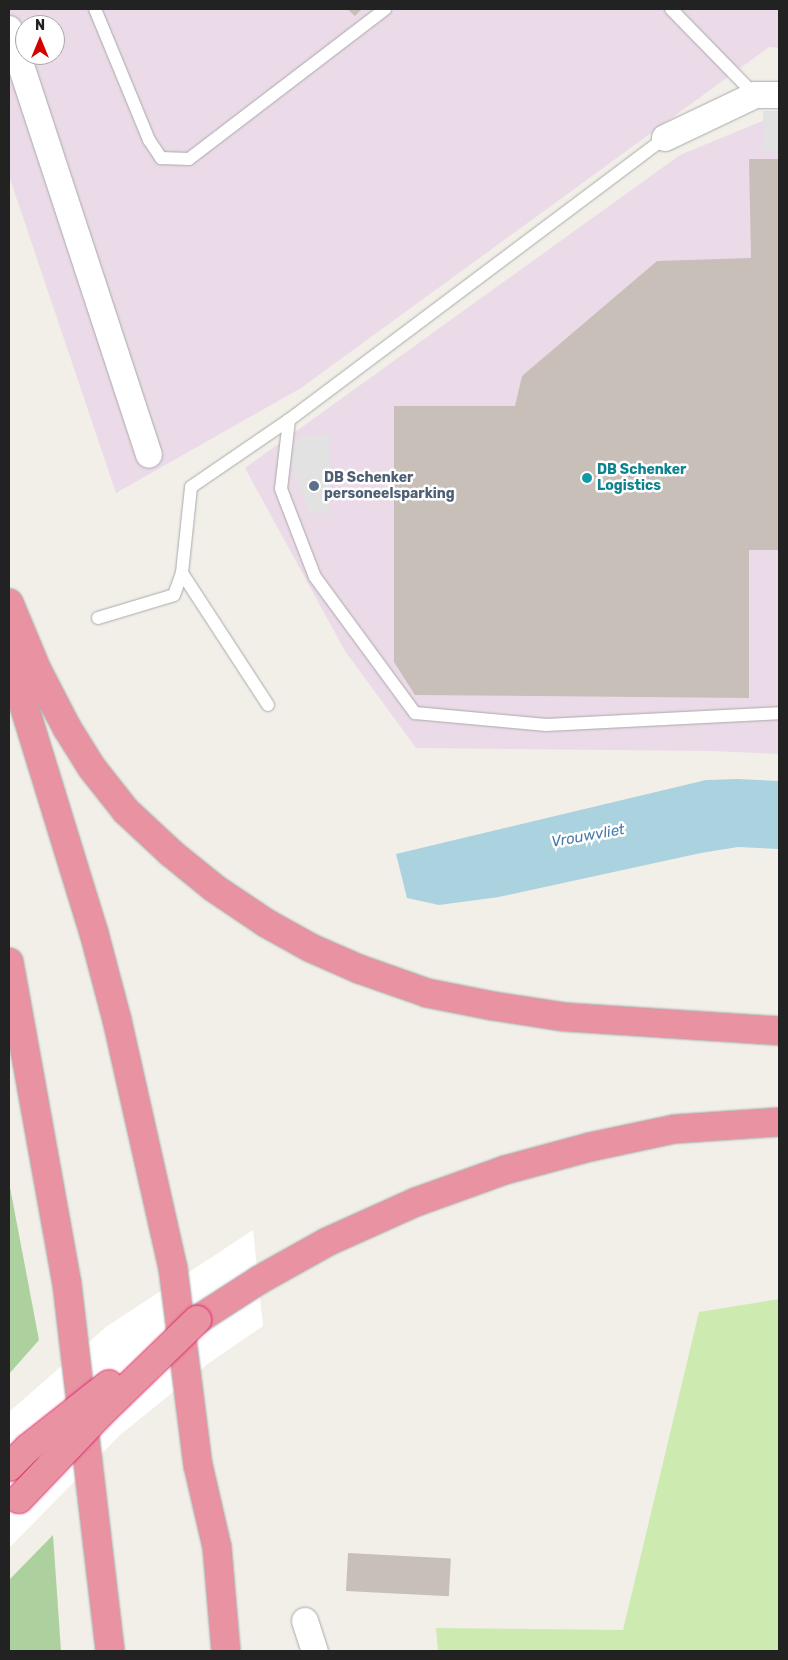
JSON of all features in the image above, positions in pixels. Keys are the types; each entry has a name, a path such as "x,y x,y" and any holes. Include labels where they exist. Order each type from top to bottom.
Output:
{"highway":[{"path":"9,603 38,670 67,728 92,768 126,810 171,853 214,888 266,923 304,944 359,969 427,993 564,1017 779,1031"},
{"path":"9,657 96,942 117,1020 168,1249 198,1465 217,1548 226,1651"},
{"path":"9,962 67,1284 110,1651"},
{"path":"9,1467 28,1448 109,1384 196,1320 259,1280 327,1242 416,1202 505,1170 590,1147 675,1129 779,1122"},
{"path":"9,1511 101,1413 196,1320"}],"street":[{"path":"9,29 149,454"},
{"path":"666,138 767,95"},
{"path":"305,1621 314,1651"}],"lane":[{"path":"95,9 149,140 161,158 189,159 385,9"},
{"path":"671,9 767,95"},
{"path":"98,618 174,595 182,573 191,487 290,420 666,138"},
{"path":"290,420 281,489 315,578 415,713 546,725 779,713"},
{"path":"182,573 268,705"}],"shaded area":[{"path":"9,9 779,9 779,48 769,47 301,388 116,493 9,176"},
{"path":"763,111 778,111 778,151 763,151"},
{"name":"DB Schenker Logistics","path":"772,117 779,117 779,754 712,751 416,748 345,651 245,468 680,155"},
{"name":"DB Schenker personeelsparking","path":"329,434 329,513 309,513 290,459 299,436"}],"green space":[{"path":"9,1182 39,1340 9,1374"},
{"path":"779,1299 779,1651 438,1651 436,1628 623,1630 699,1312"},
{"path":"53,1535 61,1651 9,1651 9,1580"}],"water":[{"name":"Vrouwvliet","path":"706,780 779,781 779,849 738,847 701,853 499,897 439,905 407,898 396,854"}],"pier":[{"path":"253,1230 263,1326 209,1363 120,1435 9,1548 9,1412 106,1327"}],"building":[{"path":"347,9 362,9 355,16"},
{"name":"DB Schenker Logistics","path":"749,159 779,159 779,550 749,550 749,698 415,695 394,662 394,406 515,406 522,376 657,261 751,258"},
{"path":"348,1553 451,1558 449,1596 346,1591"}],"place":[{"name":"DB Schenker Logistics","path":"587,478"},
{"name":"DB Schenker personeelsparking","path":"314,486"}]}
